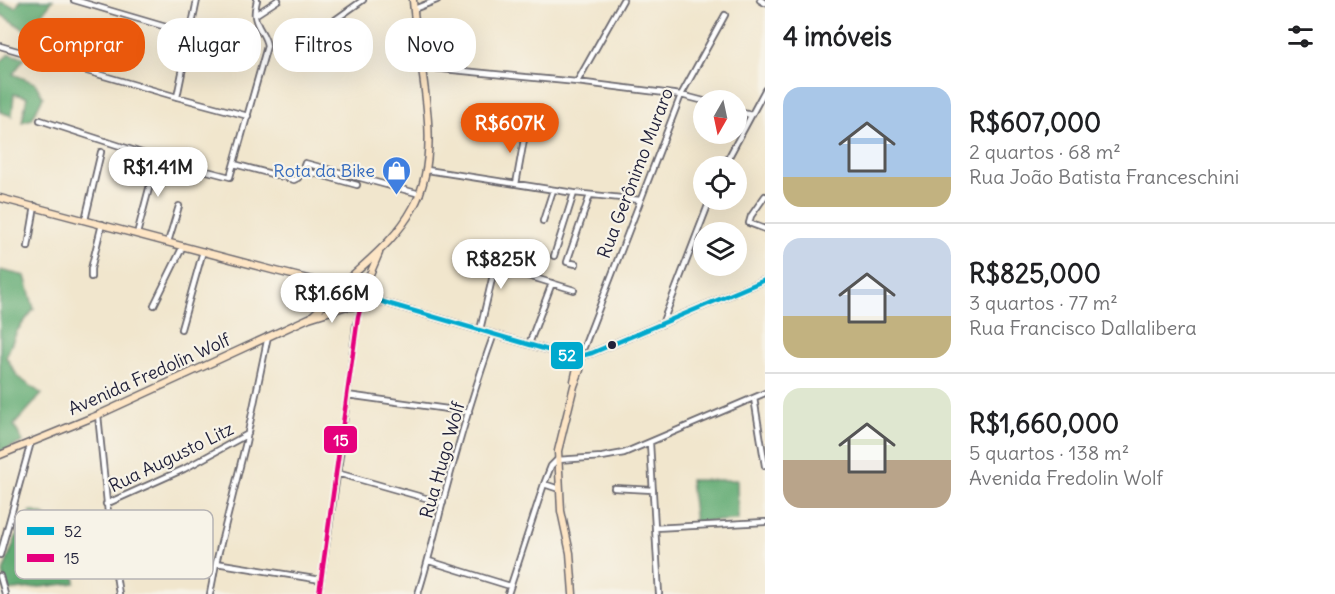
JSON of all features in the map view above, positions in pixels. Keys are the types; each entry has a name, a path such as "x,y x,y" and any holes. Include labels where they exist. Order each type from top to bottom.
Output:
{"street":[{"path":"74,0 157,24"},
{"path":"193,18 197,0"},
{"path":"40,120 157,158 230,177 267,46 266,38 257,24 255,15 257,0"},
{"path":"255,15 278,0"},
{"path":"338,18 363,0"},
{"path":"413,0 415,18"},
{"path":"414,9 437,0"},
{"path":"577,82 623,0"},
{"path":"760,0 765,3"},
{"name":"Rua Gerônimo Muraro","path":"584,347 681,95 725,15"},
{"path":"0,46 248,116"},
{"path":"177,97 182,72"},
{"path":"383,302 347,306 340,301 338,291 344,282 380,251 412,210 420,194 428,170 430,152 422,72"},
{"path":"474,72 577,82 681,95 693,99"},
{"path":"729,156 765,90"},
{"path":"747,114 751,115"},
{"path":"516,184 526,128"},
{"path":"85,220 100,152"},
{"path":"138,234 157,158"},
{"path":"234,164 294,180 302,171 305,163 420,194"},
{"path":"428,170 574,193 640,200"},
{"path":"302,171 357,185"},
{"path":"543,221 553,190"},
{"path":"554,256 574,193"},
{"path":"576,264 567,262 590,195"},
{"path":"765,196 751,216 749,223 765,229"},
{"path":"0,198 316,281 338,291"},
{"path":"28,247 34,206"},
{"path":"168,242 179,206"},
{"path":"662,324 707,210"},
{"path":"91,277 102,224"},
{"path":"480,330 500,245"},
{"path":"154,305 183,246"},
{"path":"181,329 203,251"},
{"path":"319,594 359,304 380,251"},
{"path":"522,274 574,291"},
{"path":"316,281 358,282 383,302 565,355 580,356 765,280"},
{"path":"529,344 552,284"},
{"name":"Avenida Fredolin Wolf","path":"309,318 338,291"},
{"name":"Avenida Fredolin Wolf","path":"0,456 98,415 309,318 347,306"},
{"name":"Rua Hugo Wolf","path":"418,594 469,412 494,334"},
{"path":"213,578 248,434 268,336"},
{"path":"573,594 571,562 561,511 557,460 575,368 580,356"},
{"path":"508,594 544,484 551,466 557,460 614,456 650,443 765,393"},
{"path":"347,395 469,412"},
{"path":"754,398 765,466"},
{"path":"98,415 107,510"},
{"name":"Rua Augusto Litz","path":"106,504 184,469 248,434"},
{"path":"0,555 31,442"},
{"path":"650,443 659,594"},
{"path":"337,473 443,503"},
{"path":"544,484 559,489"},
{"path":"614,489 653,490"},
{"path":"655,528 765,522"},
{"path":"429,561 510,586"},
{"path":"216,563 321,579"},
{"path":"0,576 5,594"},
{"path":"116,579 119,594"},
{"path":"210,594 213,579"}],"green space":[{"path":"21,0 53,0 39,18 18,18 18,25 0,14 0,2 16,7"},
{"path":"9,54 18,56 18,67 13,74 35,83 43,97 32,119 22,122 27,97 14,94 12,116 0,112 0,62"},
{"path":"0,270 25,276 34,309 17,331 6,357 18,377 42,394 14,425 23,442 0,452"},
{"path":"351,283 359,286 362,294 359,302 351,305 343,302 340,294 343,286"},
{"path":"690,480 737,480 738,520 695,522"},
{"path":"15,540 15,579 75,579 75,583 7,591 3,572"}],"transit line":[{"name":"52","path":"364,291 383,302 565,355 580,356 765,280"},
{"name":"15","path":"319,594 358,317 362,302 378,302"}],"place":[{"name":"Rota da Bike","path":"396,196"}]}
